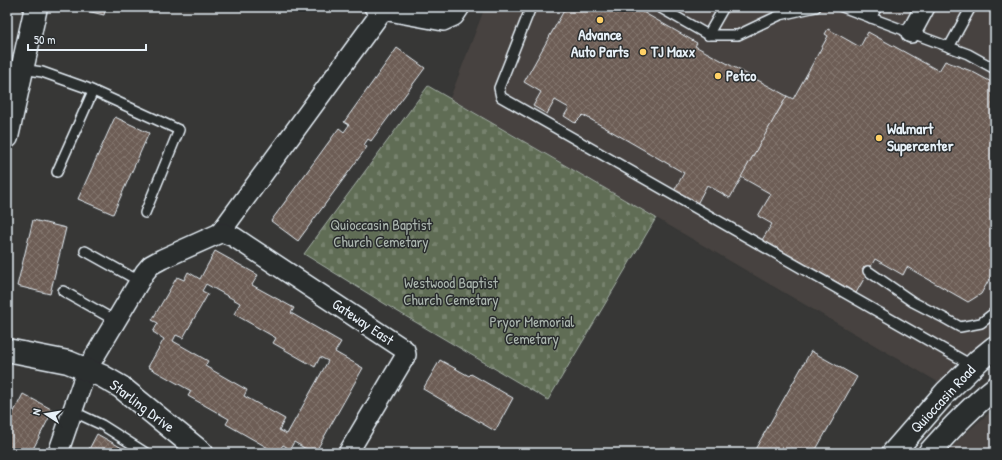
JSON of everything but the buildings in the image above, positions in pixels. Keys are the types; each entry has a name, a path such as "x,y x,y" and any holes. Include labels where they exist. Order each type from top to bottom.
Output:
{"street":[{"path":"7,137 36,7"},
{"path":"58,453 86,369 145,272 151,265 162,259 220,233 378,9 443,21 454,16 460,7"},
{"path":"911,33 925,7"},
{"name":"Gateway East","path":"220,233 234,237 405,350 406,355 348,453"},
{"name":"Quioccasin Road","path":"893,453 946,392 995,347"},
{"name":"Starling Drive","path":"7,350 68,362 102,376 121,387 202,453"},
{"name":"Quioccasin Road","path":"929,453 949,430 995,388"}],"lane":[{"path":"531,7 499,88 501,97 973,366"},
{"path":"659,7 671,10 708,35 738,34 782,11 816,7"},
{"path":"708,35 724,7"},
{"path":"842,7 968,54 993,68 995,58"},
{"path":"871,18 877,7"},
{"path":"949,47 971,7"},
{"path":"22,69 42,72 93,91 179,130 145,213"},
{"path":"57,172 93,91"},
{"path":"85,252 139,281"},
{"path":"868,272 913,302 960,327 981,323 995,312"},
{"path":"63,291 116,321"},
{"path":"72,411 102,425 146,453"}],"shaded area":[{"path":"485,7 995,7 995,334 938,382 450,98"},
{"path":"995,408 995,453 948,453 961,437"}],"green space":[{"path":"428,86 656,218 548,400 390,307 304,254"}],"place":[{"name":"Advance Auto Parts","path":"600,20"},
{"name":"TJ Maxx","path":"643,52"},
{"name":"Petco","path":"718,76"},
{"name":"Walmart Supercenter","path":"879,138"}],"park label":[{"name":"Quioccasin Baptist Church Cemetary","path":"381,234"},
{"name":"Westwood Baptist Church Cemetary","path":"451,292"},
{"name":"Pryor Memorial Cemetary","path":"532,330"}]}
